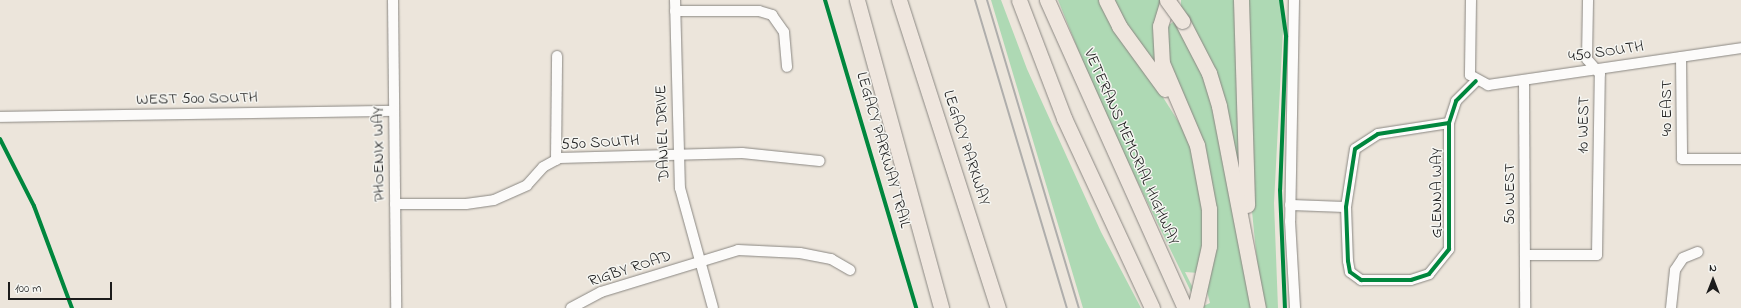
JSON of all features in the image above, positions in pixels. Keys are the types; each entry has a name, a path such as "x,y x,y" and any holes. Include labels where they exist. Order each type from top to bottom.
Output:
{"highway":[{"path":"857,0 941,308"},
{"name":"LEGACY PARKWAY","path":"899,0 998,308"},
{"path":"1019,0 1064,118 1152,308"},
{"name":"VETERANS MEMORIAL HIGHWAY","path":"1047,0 1184,308"},
{"path":"1106,0 1119,26 1178,106"},
{"path":"1168,0 1160,26 1160,45 1167,81 1197,145 1206,179 1211,230 1206,264 1195,308"},
{"path":"1168,0 1182,21 1209,72 1219,106 1258,308"},
{"path":"1242,0 1242,97 1250,268"}],"street":[{"name":"PHOENIX WAY","path":"393,0 396,308"},
{"name":"DANIEL DRIVE","path":"675,0 676,155 680,188 713,308"},
{"path":"1294,0 1290,205 1294,308"},
{"path":"1471,0 1470,75 1476,81"},
{"name":"10 WEST","path":"1525,254 1597,255 1600,74 1587,59 1588,0"},
{"path":"675,11 759,11 772,15 784,32 787,67"},
{"name":"450 SOUTH","path":"1476,81 1488,85 1741,48"},
{"path":"556,160 557,56"},
{"name":"40 EAST","path":"1682,57 1682,159 1741,159"},
{"name":"50 WEST","path":"1524,80 1525,308"},
{"name":"GLENNA WAY","path":"1346,206 1350,272 1361,280 1412,280 1428,274 1438,266 1449,249 1449,123 1456,101 1476,81"},
{"name":"WEST 500 SOUTH","path":"0,117 393,111"},
{"path":"1290,205 1346,206 1355,149 1378,134 1449,123"},
{"name":"550 SOUTH","path":"394,204 466,204 494,200 527,185 543,167 556,160 742,153 820,161"},
{"name":"RIGBY ROAD","path":"571,308 601,292 738,250 768,250 830,259 850,270"},
{"path":"1672,308 1675,270 1683,258 1698,252"}],"green space":[{"path":"991,0 1001,0 1027,69 1101,232 1141,308 1083,308"},
{"path":"1058,0 1101,0 1187,135 1200,175 1203,232 1199,273 1185,272 1194,290 1193,296 1101,107"},
{"path":"1110,0 1161,0 1153,33 1159,72"},
{"path":"1181,0 1235,0 1241,192 1181,11"},
{"path":"1244,0 1279,0 1284,11 1274,203 1278,308 1262,308 1260,292 1250,191"},
{"path":"1176,20 1206,83 1219,128 1251,308 1199,308 1210,303 1205,284 1215,204 1203,146 1170,70 1163,29"}],"railway":[{"path":"975,0 1067,308"},
{"path":"987,0 1079,308"}],"cycle path":[{"name":"LEGACY PARKWAY TRAIL","path":"825,0 916,308"},
{"path":"1281,0 1286,37 1280,190 1285,308"},
{"path":"1449,123 1378,134 1355,149 1346,207 1348,261 1350,272 1361,280 1411,280 1429,274 1449,249 1449,123 1456,101 1476,81"},
{"path":"0,139 34,206 72,308"}]}
